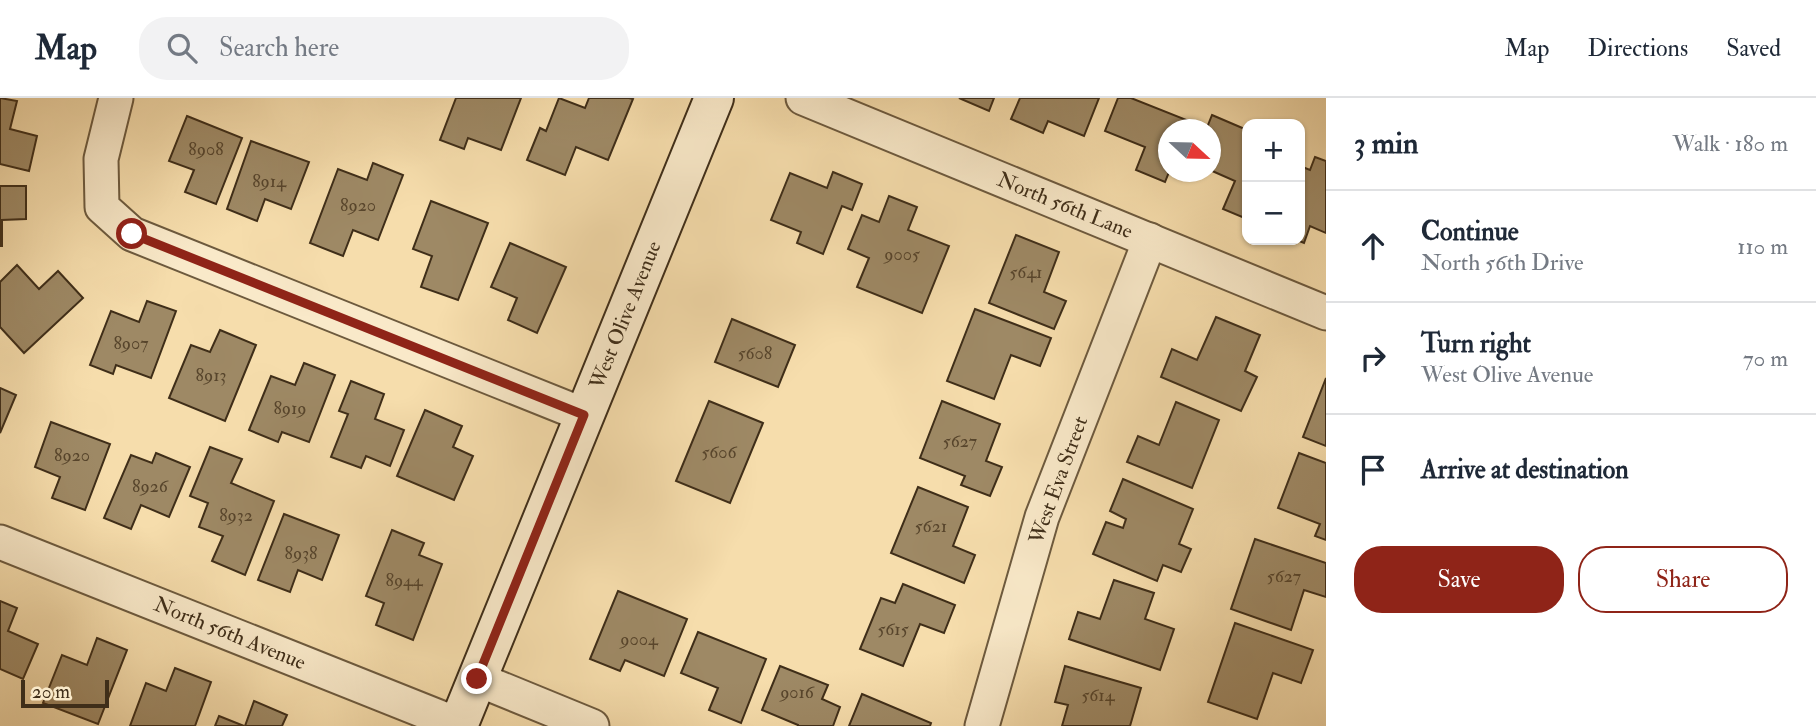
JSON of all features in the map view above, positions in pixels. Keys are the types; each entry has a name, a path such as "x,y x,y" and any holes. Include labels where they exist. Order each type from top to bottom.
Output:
{"main road":[{"name":"West Olive Avenue","path":"459,725 714,98"}],"street":[{"path":"116,98 101,159 102,206 132,234 584,415"},
{"name":"North 56th Lane","path":"803,98 1326,313"},
{"name":"West Eva Street","path":"982,726 1042,517 1150,240"},
{"name":"North 56th Avenue","path":"0,542 459,725"},
{"path":"477,679 592,726"}],"building":[{"path":"0,98 17,101 10,129 37,136 29,171 0,164"},
{"path":"456,98 521,98 501,150 468,138 464,149 440,140"},
{"path":"559,98 585,108 589,98 633,99 608,160 576,147 565,175 527,160 540,128 546,131"},
{"path":"959,98 994,98 989,111"},
{"path":"1020,98 1099,98 1084,136 1048,121 1043,133 1011,119"},
{"path":"1118,98 1131,98 1184,119 1158,119 1158,179 1136,170 1145,147 1105,131"},
{"path":"1212,115 1242,128 1242,217 1223,209 1235,181 1221,175 1221,119 1210,119"},
{"path":"187,116 242,138 216,204 185,192 194,170 169,161"},
{"path":"251,141 309,162 291,209 265,199 257,221 227,209"},
{"path":"1315,157 1326,161 1326,233 1310,226 1305,240 1305,168 1310,170"},
{"path":"373,163 403,175 378,240 353,230 343,256 310,243 338,169 367,180"},
{"path":"833,172 862,184 852,210 842,206 823,254 797,243 801,232 771,220 790,173 827,188"},
{"path":"0,186 26,186 26,219 2,220 2,246 0,246"},
{"path":"889,196 917,207 908,230 949,246 922,313 857,287 869,258 848,249 862,215 879,222"},
{"path":"431,201 488,223 458,300 421,287 432,256 413,249"},
{"path":"1016,235 1059,252 1044,292 1066,301 1054,329 989,303"},
{"path":"510,243 566,267 537,333 508,320 517,298 491,287"},
{"path":"17,265 39,289 58,271 83,298 24,353 0,327 0,282"},
{"path":"147,301 176,311 151,378 116,365 113,374 90,365 111,311 139,322"},
{"path":"975,309 1051,338 1040,366 1011,355 994,399 947,381"},
{"path":"1216,317 1260,335 1245,371 1257,377 1241,411 1161,377 1172,349 1197,360"},
{"path":"732,319 795,345 778,387 715,362"},
{"path":"220,330 256,345 225,421 169,398 191,345 210,352"},
{"path":"304,363 335,375 309,442 282,432 278,442 249,430 271,376 295,385"},
{"path":"1326,378 1326,446 1303,437"},
{"path":"351,381 384,394 375,419 404,430 390,466 366,456 361,468 331,457 348,414 339,411"},
{"path":"0,388 16,395 0,433"},
{"path":"709,401 763,423 730,503 676,481"},
{"path":"942,401 1000,424 986,461 1002,467 990,496 961,485 965,476 920,458"},
{"path":"1176,402 1219,420 1192,488 1127,462 1138,436 1159,445"},
{"path":"425,410 462,426 453,447 473,456 454,500 397,476"},
{"path":"51,422 110,444 85,510 52,498 60,477 35,467"},
{"path":"210,447 242,459 231,483 274,501 245,575 212,561 223,536 199,527 208,503 190,496"},
{"path":"156,453 190,467 169,517 141,505 131,529 104,518 131,455 152,463"},
{"path":"1299,453 1326,463 1326,540 1315,536 1320,524 1278,508"},
{"path":"1123,479 1193,509 1179,544 1191,549 1181,572 1163,565 1157,581 1093,554 1106,522 1123,528 1126,519 1110,511"},
{"path":"918,487 968,507 953,546 975,555 964,583 891,553"},
{"path":"284,514 339,535 322,580 298,570 290,592 258,580"},
{"path":"392,530 424,543 419,555 442,564 413,640 376,625 384,603 366,596"},
{"path":"1255,539 1326,563 1326,597 1304,590 1291,630 1231,609"},
{"path":"1114,580 1154,593 1145,619 1174,629 1160,670 1069,639 1078,612 1100,619"},
{"path":"903,584 955,605 944,633 920,624 903,666 860,649 881,598 895,603"},
{"path":"618,591 687,619 664,676 625,660 620,671 590,659"},
{"path":"0,601 17,608 8,631 38,644 23,679 0,669"},
{"path":"1235,623 1313,650 1301,683 1273,673 1257,719 1208,702"},
{"path":"698,632 766,659 741,723 709,710 718,688 681,673"},
{"path":"97,638 127,650 98,724 43,703 62,655 87,665"},
{"path":"780,666 828,685 822,699 840,707 833,726 798,726 762,710"},
{"path":"1065,666 1141,688 1130,726 1062,726 1068,705 1055,702"},
{"path":"175,668 211,682 195,726 130,726 146,683 166,691"},
{"path":"862,694 931,723 930,726 849,726"},
{"path":"254,701 287,715 282,726 245,726"},
{"path":"219,716 244,726 215,726"}],"route":[{"path":"132,234 584,415 477,679"}]}
